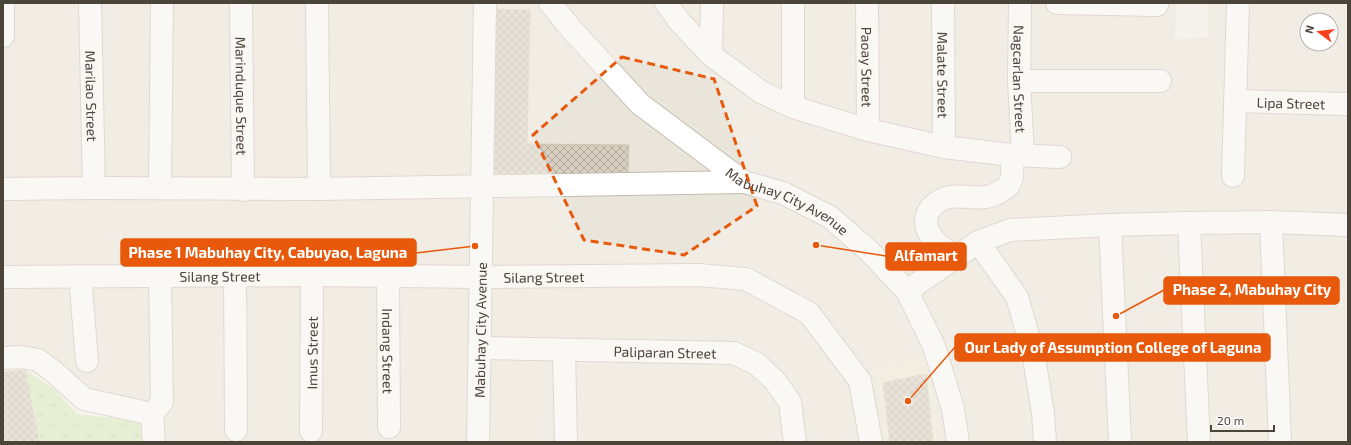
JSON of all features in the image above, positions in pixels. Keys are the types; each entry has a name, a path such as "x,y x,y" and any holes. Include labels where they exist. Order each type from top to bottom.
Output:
{"street":[{"path":"3,3 3,36"},
{"name":"Marilao Street","path":"90,3 94,188"},
{"path":"160,188 162,3"},
{"name":"Marinduque Street","path":"241,3 243,190"},
{"path":"317,3 319,189"},
{"name":"Mabuhay City Avenue","path":"478,442 485,3"},
{"name":"Mabuhay City Avenue","path":"550,3 573,31 640,104 744,182 783,193 830,217 868,250 907,291 934,346 953,409 958,442"},
{"path":"666,3 679,21 711,55 761,92 793,107 868,130 944,147 1017,155 1060,157"},
{"path":"711,55 712,3"},
{"path":"793,3 793,107"},
{"name":"Paoay Street","path":"867,3 868,130"},
{"name":"Malate Street","path":"944,3 944,147"},
{"name":"Nagcarlan Street","path":"956,257 941,247 932,238 926,225 926,217 930,208 937,201 951,197 983,197 997,193 1008,186 1012,177 1017,155 1020,3"},
{"path":"1057,3 1157,5"},
{"path":"1233,176 1238,3"},
{"path":"1019,81 1160,81"},
{"name":"Lipa Street","path":"1235,101 1348,104"},
{"path":"3,190 94,188 243,190 744,182"},
{"path":"907,291 978,242 1010,230 1188,223 1271,222 1348,225"},
{"path":"1271,222 1280,442"},
{"path":"1188,223 1199,442"},
{"path":"1110,225 1120,442"},
{"path":"978,242 1017,297 1033,352 1044,413 1045,442"},
{"path":"235,275 236,430"},
{"name":"Silang Street","path":"3,278 235,275 388,275 481,277 698,275 746,279 809,313 860,381 872,442"},
{"name":"Imus Street","path":"311,431 312,275"},
{"name":"Indang Street","path":"388,275 389,427"},
{"path":"80,276 87,361"},
{"path":"154,442 152,414 162,402 160,276"},
{"name":"Paliparan Street","path":"480,348 734,353 757,364 775,381 790,402 795,442"},
{"path":"564,350 566,441"},
{"path":"3,358 22,357 38,360 53,371 84,399 152,414"}],"highlighted area":[{"path":"622,57 714,79 757,206 684,255 584,240 533,135"}],"shaded area":[{"path":"3,3 1176,3 1175,40 1208,37 1208,3 1348,3 1348,442 167,442 165,418 152,412 87,393 3,352"},
{"path":"924,353 944,442 885,442 877,372"}],"green space":[{"path":"25,370 54,389 77,414 140,422 142,442 3,442 3,372"}],"building":[{"path":"491,9 530,10 527,144 629,145 628,175 487,173"},
{"path":"25,370 39,442 3,442 3,372"},
{"path":"926,374 933,442 890,442 883,383"}],"place":[{"name":"Alfamart","path":"816,245"},
{"name":"Phase 1 Mabuhay City, Cabuyao, Laguna","path":"475,246"},
{"name":"Phase 2, Mabuhay City","path":"1116,316"},
{"name":"Our Lady of Assumption College of Laguna","path":"908,401"}]}
